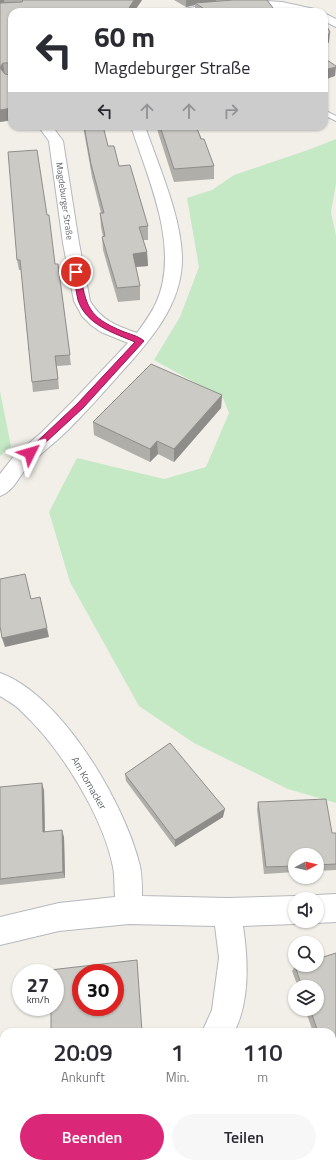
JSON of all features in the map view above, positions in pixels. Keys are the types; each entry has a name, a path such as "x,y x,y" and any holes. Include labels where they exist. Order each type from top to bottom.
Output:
{"street":[{"path":"211,8 254,2 299,4"},
{"name":"Magdeburger Straße","path":"48,130 56,141 71,243 82,301 88,312 107,328 140,341"},
{"path":"0,488 20,461 48,438 80,406 140,341 155,320 165,302 172,278 174,257 172,238 164,204 139,130"},
{"name":"Am Kornacker","path":"0,683 30,704 60,736 86,776 110,819 126,866 128,910"},
{"path":"324,909 336,908"},
{"path":"0,931 59,917 128,910 227,912 288,910"},
{"path":"219,1028 227,1014 233,958 227,912"}],"green space":[{"path":"336,139 336,183 331,212 336,236 336,803 288,789 194,743 139,706 70,582 49,512 77,458 164,479 206,467 229,413 223,398 154,360 180,317 199,267 187,198 212,190 234,175"},
{"path":"0,391 11,446 0,456"}],"building":[{"path":"22,0 134,0 129,8 8,8 8,63 3,63 0,67 0,3 22,2"},
{"path":"233,0 267,0 273,8 203,8 195,3"},
{"path":"328,61 336,66 328,69"},
{"path":"0,68 5,74 8,74 8,109 0,110"},
{"path":"85,130 104,130 108,146 114,146 119,166 130,165 148,226 139,227 147,252 133,254 140,286 117,288 102,237 105,236 100,213 104,213 91,164"},
{"path":"161,130 198,130 201,139 204,139 214,166 174,169"},
{"path":"37,150 47,215 49,215 55,264 58,264 70,355 55,356 58,379 32,382 20,260 17,260 8,152"},
{"path":"151,364 222,395 174,449 157,441 150,449 93,422"},
{"path":"25,574 31,599 40,597 47,628 2,638 0,626 0,579"},
{"path":"170,743 225,809 175,840 125,774"},
{"path":"42,783 43,832 62,830 63,872 0,879 0,787"},
{"path":"326,799 332,833 336,833 336,864 324,865 324,848 288,848 288,866 266,867 258,802"},
{"path":"336,953 336,1028 317,1028 312,1016 324,1016 324,980 300,980 297,972 324,972 324,957"},
{"path":"137,960 142,1028 51,1028 51,1016 64,1016 64,968 72,967 72,1016 124,1016 124,964 102,964"}],"route":[{"path":"30,453 48,438 80,406 140,341 126,334 107,328 88,312 82,301 76,272"}]}
